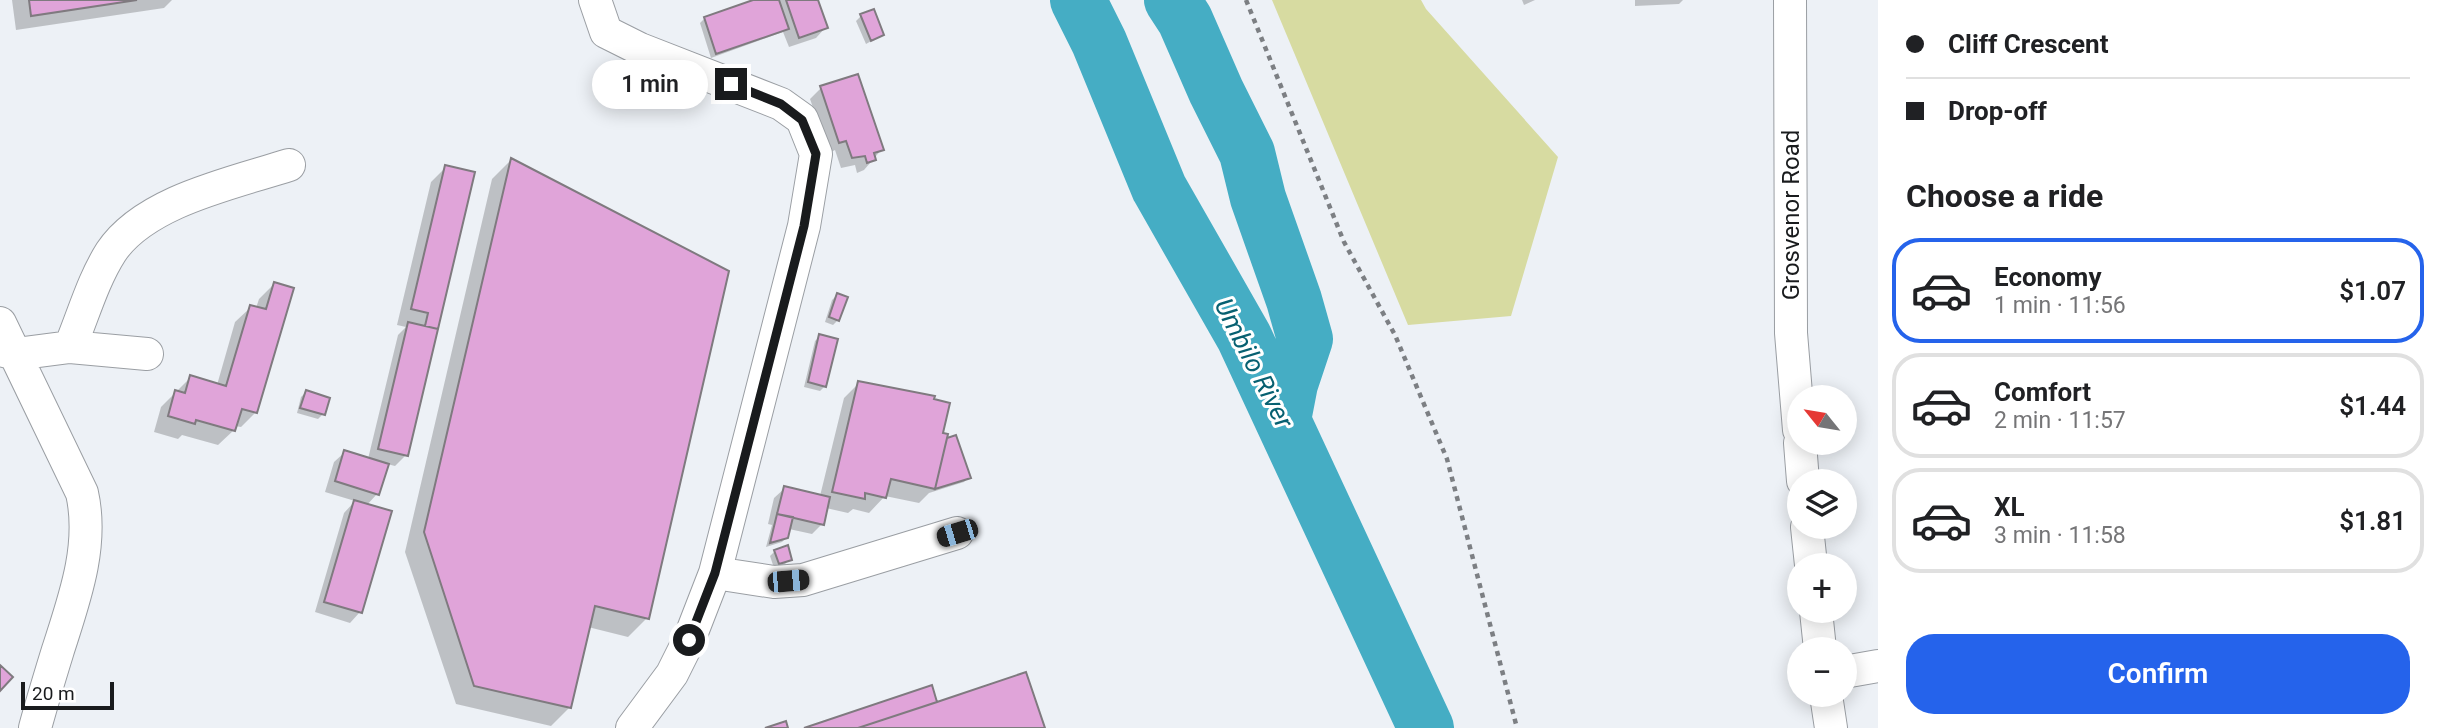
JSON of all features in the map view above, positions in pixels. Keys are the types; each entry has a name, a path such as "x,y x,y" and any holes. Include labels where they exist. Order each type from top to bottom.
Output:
{"street":[{"path":"595,0 606,32 640,49 781,104 802,120 816,154 804,226 715,573 689,640 672,674 632,728"},
{"name":"Grosvenor Road","path":"1790,0 1791,333 1795,385"},
{"path":"70,347 103,266 125,235 150,216 201,194 289,165"},
{"path":"0,323 8,352 82,493 87,513 86,538 74,602 34,728"},
{"path":"8,352 70,347 147,354"},
{"path":"715,573 763,581 803,580 957,533"},
{"path":"1857,670 1878,666"},
{"path":"1827,707 1830,728"}],"path":[{"path":"1246,0 1344,242 1395,335 1447,459 1517,728"}],"green space":[{"path":"1272,0 1421,0 1426,9 1558,157 1511,316 1408,325"}],"building":[{"path":"29,0 137,0 31,16"},
{"path":"753,0 779,0 789,29 716,54 704,17"},
{"path":"786,0 818,0 828,28 799,38"},
{"path":"874,9 884,35 871,41 860,14"},
{"path":"858,74 884,150 874,153 876,160 867,163 865,156 852,158 846,141 839,143 820,86"},
{"path":"511,158 729,271 649,619 595,606 571,708 474,686 424,532"},
{"path":"445,165 475,172 438,329 425,326 428,313 411,309"},
{"path":"274,282 294,288 257,413 242,409 235,431 196,420 195,424 168,416 175,390 185,393 190,375 226,386 250,305 266,309"},
{"path":"837,293 848,297 839,321 829,317"},
{"path":"408,322 438,329 408,456 378,449"},
{"path":"819,334 838,339 826,387 808,382"},
{"path":"858,381 935,396 934,399 950,403 943,433 948,434 935,489 891,479 886,498 865,493 865,499 832,492"},
{"path":"306,390 330,398 325,415 300,408"},
{"path":"956,435 971,478 935,489 947,438"},
{"path":"344,450 389,464 379,495 335,481"},
{"path":"784,486 830,497 824,525 777,514"},
{"path":"354,500 392,511 362,613 324,602"},
{"path":"777,514 793,517 788,538 770,543"},
{"path":"788,545 792,560 779,564 774,550"},
{"path":"0,665 13,677 0,691"},
{"path":"1026,672 1045,728 858,728 937,702"},
{"path":"932,685 937,702 858,728 804,728"},
{"path":"786,721 788,728 765,728"}],"waterway":[{"name":"Umbilo River","path":"1078,0 1099,42 1159,188 1244,337 1426,728"},
{"path":"1172,0 1185,20 1247,153 1258,198 1305,339 1290,384 1283,420"}],"route":[{"path":"689,640 715,573 804,226 816,154 802,120 781,104 731,84"}]}
